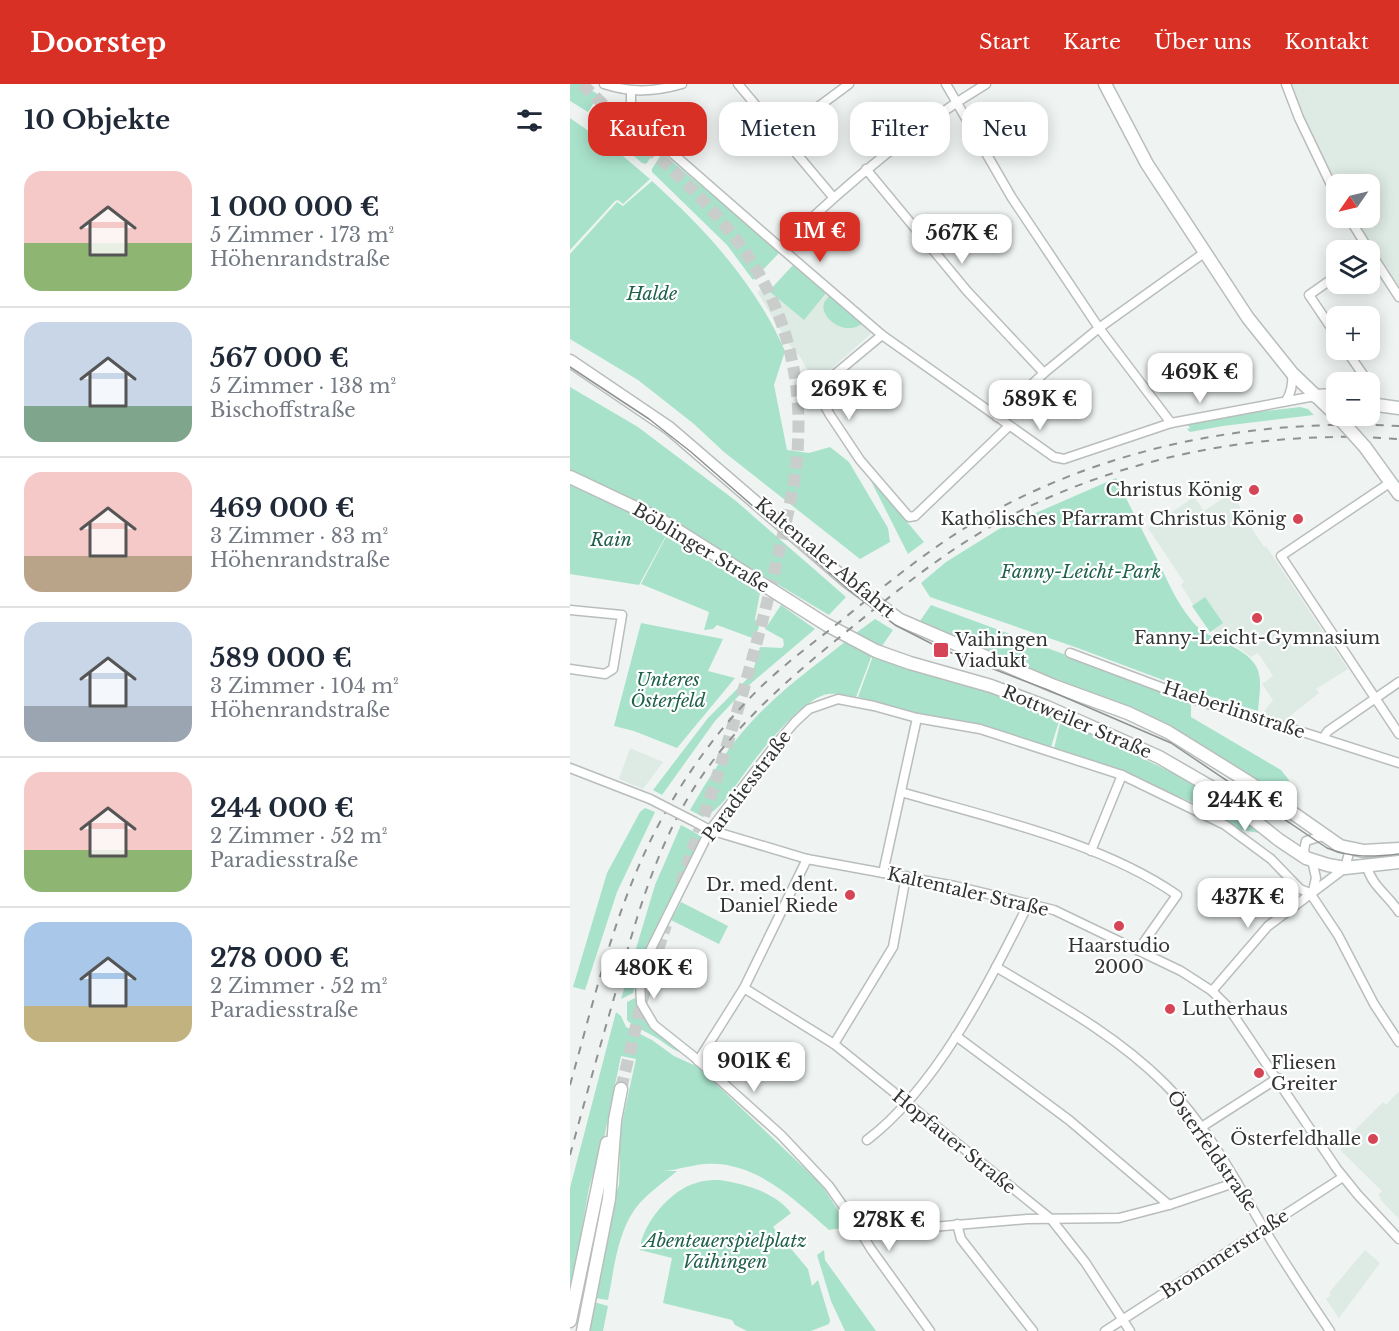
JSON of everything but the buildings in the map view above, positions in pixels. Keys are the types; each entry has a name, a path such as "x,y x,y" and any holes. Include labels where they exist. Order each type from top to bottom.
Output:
{"main road":[{"path":"1105,84 1147,164 1248,318 1292,374 1326,406"},
{"name":"Kaltentaler Abfahrt","path":"570,361 669,428 848,582 900,620 1167,732 1250,783 1323,836"},
{"path":"1315,396 1326,396"},
{"path":"1380,405 1399,408"},
{"path":"1347,426 1380,465 1395,478 1399,494"},
{"name":"Böblinger Straße","path":"570,477 661,520 827,625"},
{"name":"Rottweiler Straße","path":"827,625 894,658 974,681 1047,707 1159,757 1216,790 1279,840 1309,859 1345,868 1399,862"},
{"path":"1323,836 1350,849 1371,851 1399,849"},
{"path":"583,1331 609,1199 615,1120 621,1089"},
{"path":"570,1321 597,1182 609,1130 615,1120"}],"street":[{"path":"604,84 631,92 680,84"},
{"path":"738,84 753,102"},
{"path":"825,102 849,84"},
{"path":"946,84 1012,198 1099,328 1171,423"},
{"path":"781,247 832,197 956,102 986,84"},
{"path":"1286,84 1299,118 1326,174"},
{"path":"631,92 631,107 644,126 882,335 1054,457 1064,459 1171,423 1315,396"},
{"path":"798,156 832,197"},
{"path":"866,170 967,291 1044,373"},
{"path":"997,417 1044,373 1099,328 1204,253"},
{"path":"1380,268 1399,297"},
{"path":"1326,283 1309,295 1326,320"},
{"path":"882,335 816,390 860,460 909,517 915,516 1009,426"},
{"path":"1286,401 1293,383 1292,374"},
{"path":"1395,478 1281,556 1399,734"},
{"path":"570,610 622,615 613,669 605,674 570,669"},
{"name":"Haeberlinstraße","path":"1070,653 1195,700 1399,763"},
{"path":"1323,738 1328,731 1399,682"},
{"name":"Paradiesstraße","path":"930,1331 871,1250 829,1186 781,1135 654,1025 641,1003 640,981 644,963 710,830 776,744 808,709 838,699 917,718 980,729 1122,775 1225,825 1285,871 1300,890 1312,892"},
{"path":"883,873 917,718"},
{"name":"Kaltentaler Straße","path":"570,768 650,799 710,830 807,859 906,876 1054,910 1181,971 1212,991 1228,1007 1343,1177 1399,1239"},
{"path":"1091,851 1122,775"},
{"path":"901,792 1053,836 1161,884 1177,895 1139,949"},
{"path":"1323,836 1306,841 1304,850 1316,878 1312,892 1338,935 1374,1004 1399,1042"},
{"path":"1212,991 1268,926 1345,868 1350,849"},
{"path":"698,1062 744,987 807,859"},
{"path":"1368,867 1374,882 1399,912"},
{"path":"834,1044 893,947 906,876"},
{"path":"867,1140 908,1103 956,1036 996,967 1029,903"},
{"name":"Österfeldstraße","path":"996,967 1090,1024 1126,1049 1167,1085 1187,1108 1237,1182 1264,1229 1330,1331"},
{"name":"Hopfauer Straße","path":"744,987 834,1044 1051,1219 1085,1262 1130,1331"},
{"path":"956,1036 1069,1120 1169,1205"},
{"path":"1200,1128 1278,1078"},
{"name":"Brommerstraße","path":"1105,1331 1343,1177"},
{"path":"861,1233 1027,1218 1119,1218 1169,1205 1237,1182"},
{"path":"1027,1218 1029,1202"},
{"path":"957,1224 961,1239 1033,1331"}],"shaded area":[{"path":"1282,84 1399,84 1399,297 1380,268 1380,240 1361,240 1354,228 1380,228 1380,174 1326,174 1326,181 1293,114"},
{"path":"763,289 769,291 804,319 827,292 873,332 814,384 801,358 788,343 758,293"},
{"name":"Fanny-Leicht-Gymnasium","path":"1231,493 1264,547 1266,546 1348,669 1316,689 1319,693 1284,721 1262,714 1273,700 1262,684 1273,676 1258,653 1251,657 1235,645 1236,642 1232,645 1221,640 1214,630 1210,632 1181,585 1184,582 1148,528 1194,497 1204,511"},
{"path":"630,748 663,762 643,789 619,779"},
{"path":"1398,1092 1399,1219 1380,1199 1378,1195 1382,1191 1340,1150 1353,1138 1350,1135 1383,1102 1386,1105"},
{"path":"1365,1250 1380,1263 1339,1318 1326,1299"}],"green space":[{"path":"570,84 582,84 599,95 594,102 588,102 588,112 570,101"},
{"path":"570,118 588,131 588,156 623,156 650,179 623,204 618,200 615,201 570,250"},
{"path":"634,156 652,156 646,164"},
{"path":"660,156 666,156 780,252 753,280 727,245 652,172"},
{"name":"Halde","path":"652,181 728,259 773,326 785,351 774,385 787,450 809,453 830,447 849,462 888,528 890,542 860,559 724,452 694,424 638,380 570,339 570,254 617,202 623,206"},
{"path":"794,264 827,292 804,320 769,291"},
{"path":"830,295 863,323 845,328 831,321 823,308 824,302"},
{"name":"Rain","path":"570,387 638,427 736,501 846,597 829,615 674,521 639,585 570,574"},
{"path":"1300,407 1308,409 1314,415 1190,432 1187,429 1190,428 1188,425 1247,413"},
{"path":"869,477 924,542 908,554"},
{"name":"Fanny-Leicht-Park","path":"1116,478 1173,592 1192,621 1207,634 1242,652 1256,666 1260,682 1258,711 1195,692 1075,647 930,597 921,583 946,562 999,529"},
{"path":"667,535 760,593 755,619 759,626 755,639 717,625 713,629 704,630 709,612 641,584"},
{"path":"1205,597 1223,623 1210,632 1192,606"},
{"path":"781,605 815,629 749,685 715,721 662,795 653,790 708,718 752,674 760,647 782,648 783,639 765,629"},
{"path":"931,605 1191,701 1191,717 1281,770 1289,780 1282,799 1187,737 920,621"},
{"path":"875,619 893,630 882,646 856,633"},
{"name":"Unteres Österfeld","path":"641,623 723,639 708,671 735,678 677,748 634,731 614,726"},
{"path":"846,641 872,655 856,697 828,694 805,706 779,731 719,806 703,817 690,810 725,755 755,718 786,689"},
{"path":"873,656 976,687 1060,718 1051,747 982,725 921,714 858,697"},
{"path":"1061,719 1202,787 1259,833 1236,829 1194,803 1105,766 1054,749"},
{"path":"645,808 655,812 617,892 585,990 573,987 607,873 640,812"},
{"path":"681,825 703,837 646,951 633,993 621,999 655,885"},
{"path":"681,902 728,926 719,944 671,920"},
{"path":"635,998 650,1024 684,1054 627,1020 627,1002"},
{"path":"616,1012 621,1016 626,1027 652,1040 674,1056 698,1067 821,1184 849,1227 829,1230 773,1184 741,1168 723,1164 705,1164 663,1171 677,1171 635,1209 620,1241 608,1300 595,1298 612,1204 619,1185 618,1141 636,1059 621,1056 604,1138 589,1188 570,1291 570,1188"},
{"path":"608,1169 578,1331 576,1331"},
{"name":"Abenteuerspielplatz Vaihingen","path":"720,1180 768,1194 791,1213 773,1227 808,1269 812,1286 818,1280 830,1320 829,1324 811,1331 747,1331 735,1325 732,1320 663,1303 672,1258 640,1250 646,1229 659,1209 677,1192 699,1182"},
{"path":"824,1250 825,1260 876,1331 845,1331 831,1301 817,1255"},
{"path":"594,1302 608,1306 603,1331 588,1331"}],"tunnel":[{"path":"582,84 691,188 723,223 752,262 781,321 792,360 798,400 797,457 793,488 766,606 720,767 680,886"},
{"path":"621,1089 643,997 666,925"}],"tram line":[{"path":"570,367 649,419 691,452 849,590 895,625 944,650 1048,690 1171,743 1327,848 1345,854 1362,856 1399,854"}],"railway":[{"path":"570,1085 622,907 651,839 677,792 716,737 760,688 888,583 952,536 1017,499 1069,476 1122,458 1176,444 1287,427 1399,426"},
{"path":"570,1155 635,923 668,835 695,787 732,737 798,672 940,559 1014,514 1056,494 1146,463 1238,444 1332,437 1399,439"}],"place":[{"name":"Christus König","path":"1254,490"},
{"name":"Katholisches Pfarramt Christus König","path":"1298,519"},
{"name":"Fanny-Leicht-Gymnasium","path":"1257,618"},
{"name":"Vaihingen Viadukt","path":"941,650"},
{"name":"Dr. med. dent. Daniel Riede","path":"850,895"},
{"name":"Haarstudio 2000","path":"1119,926"},
{"name":"Lutherhaus","path":"1170,1009"},
{"name":"Fliesen Greiter","path":"1259,1073"},
{"name":"Österfeldhalle","path":"1373,1139"}]}
